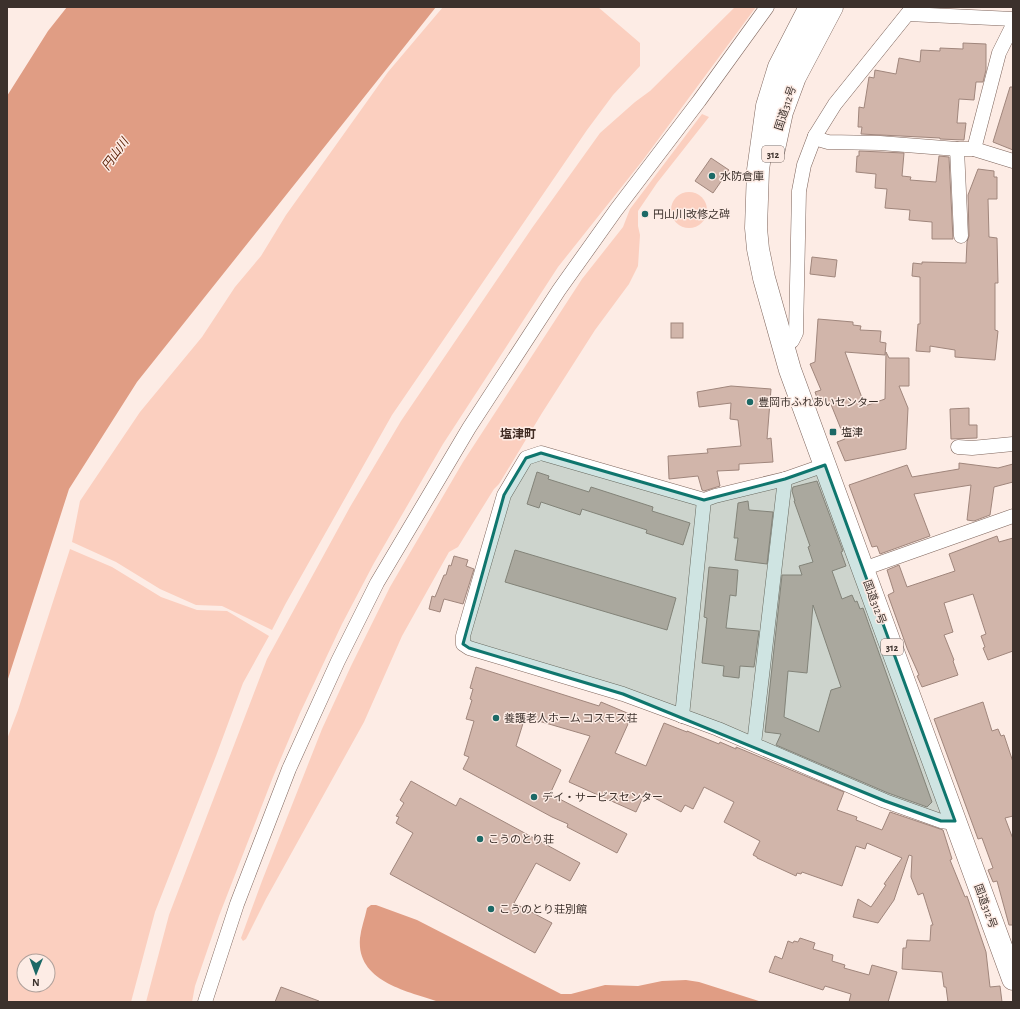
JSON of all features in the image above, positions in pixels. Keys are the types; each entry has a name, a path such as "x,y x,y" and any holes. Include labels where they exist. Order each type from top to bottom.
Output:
{"highway":[{"name":"国道312号","path":"810,7 779,67 767,106 758,170 756,206 757,242 764,278 790,370 1013,979"},
{"name":"国道312号","path":"774,313 768,248 768,209 770,172 775,141 782,112 795,77 832,7"}],"street":[{"path":"205,1002 237,904 289,769 338,662 377,584 469,428 560,290 616,210 699,101 767,7"},
{"path":"783,344 792,341 796,333 799,191 804,165 815,136 835,104 910,10 1013,19"},
{"path":"974,149 999,53 1013,25"},
{"path":"815,136 828,142 880,143 974,149 1013,161"},
{"path":"957,149 961,236"},
{"path":"958,447 972,448 1013,444"},
{"path":"825,464 785,479 704,500 541,453 526,458 504,495 463,636 463,644 469,648 623,694 754,744 885,801 941,821 956,821"},
{"path":"754,744 785,479"},
{"path":"682,716 704,500"},
{"path":"863,570 1013,516"}],"highlighted area":[{"path":"541,453 704,500 785,479 825,465 955,821 941,821 885,801 623,694 469,648 463,644 504,495 526,458"}],"shaded area":[{"path":"443,7 598,7 640,43 640,66 613,95 587,130 392,415 272,630 222,606 196,605 160,589 116,562 72,542 80,501 140,412 202,337 235,287 261,256 286,215 388,72"},
{"path":"735,7 756,7 643,160 558,267 443,444 374,563 342,624 300,713 273,777 219,916 195,986 192,1002 146,1002 169,915 267,659 350,507 401,421 532,228 600,133 635,102 650,91"},
{"path":"702,114 709,117 657,183 638,211 638,226 640,235 638,266 629,284 595,330 458,547 449,552 402,636 364,722 266,899 246,939 243,941 241,938 262,881 322,729 390,587 463,462 582,279 623,227 630,209"},
{"path":"689,192 702,197 707,210 702,223 689,228 676,223 671,210 676,197"},
{"path":"70,549 112,567 161,597 197,610 227,611 269,636 243,683 155,912 131,1002 7,1002 7,739 18,710"}],"water":[{"name":"円山川","path":"67,7 436,7 137,382 69,489 7,682 7,96 48,31"},
{"path":"371,905 376,905 417,920 561,994 571,994 605,985 638,986 662,981 686,980 699,982 762,1002 439,1002 399,989 375,975 366,965 361,953 360,938 367,908"}],"building":[{"path":"963,43 986,44 986,70 983,82 976,82 974,100 959,99 957,123 966,123 964,140 861,134 862,127 858,127 859,107 864,108 869,77 874,78 875,70 896,74 899,58 920,62 921,50 940,51 940,48 963,49"},
{"path":"1010,87 1013,87 1013,150 993,142"},
{"path":"859,151 904,153 902,176 911,177 910,180 936,182 939,156 949,157 953,239 932,239 932,222 909,220 910,210 885,208 887,189 875,188 876,174 856,172 857,156 859,156"},
{"name":"水防倉庫","path":"711,158 729,170 713,193 695,181"},
{"path":"978,169 994,171 994,177 997,177 997,199 988,199 989,237 997,238 998,283 995,283 995,330 998,331 995,360 955,357 955,350 930,346 930,352 916,351 918,324 920,324 920,277 912,276 913,263 966,263 967,242 969,236 968,195"},
{"path":"812,257 837,260 835,277 810,274"},
{"path":"818,319 853,322 853,325 861,326 860,330 881,331 880,342 886,343 885,355 845,352 865,406 885,399 886,352 889,358 909,358 909,386 899,386 908,408 906,449 845,461 837,442 845,439 830,402 820,406 815,392 821,390 810,364 815,362"},
{"path":"671,323 683,323 683,338 671,338"},
{"path":"731,386 771,389 767,439 771,438 773,462 739,464 739,470 717,471 720,486 704,491 702,490 698,476 669,479 668,456 708,453 707,449 741,446 738,420 730,419 731,403 699,407 697,392"},
{"path":"969,408 969,425 977,425 977,438 951,439 950,409"},
{"path":"959,463 998,468 1013,464 1013,482 994,487 990,515 974,521 967,520 971,485 914,494 930,536 880,554 877,546 872,547 849,485 907,465 912,477 959,469"},
{"path":"537,472 549,476 548,479 589,492 591,487 653,507 652,511 690,523 683,545 646,533 647,530 582,509 580,515 541,502 539,508 527,504"},
{"path":"817,481 843,551 841,552 846,566 832,571 842,599 852,595 855,602 857,601 860,609 863,608 932,802 927,807 888,793 776,745 781,734 765,732 782,575 802,575 799,566 813,562 808,547 810,546 794,501 792,491 793,487","holes":["813,605 841,687 831,690 819,732 784,717 788,671 807,673"]},
{"path":"748,501 749,510 773,512 767,564 735,560 738,538 734,538 738,503"},
{"path":"997,536 999,542 1013,538 1013,651 988,660 983,648 985,647 981,636 986,634 973,594 944,603 953,632 944,635 958,675 922,687 917,676 919,675 907,648 888,595 894,592 887,570 899,565 907,587 955,571 949,554"},
{"path":"515,550 676,598 667,630 505,582"},
{"path":"454,556 468,560 466,566 474,569 463,604 444,599 440,612 429,609 432,596 435,597 444,575 446,575 449,565 451,566"},
{"path":"709,567 738,570 736,596 730,595 726,628 759,631 754,667 740,666 739,678 723,676 724,666 702,663 707,618 704,617"},
{"path":"476,667 599,706 601,702 632,715 615,753 646,766 664,723 719,744 720,742 736,749 736,747 844,792 837,810 857,817 856,820 882,830 890,812 943,830 952,859 950,860 965,897 967,896 986,952 990,987 1000,986 1002,1002 948,1002 942,972 902,969 903,948 906,948 907,940 930,941 931,925 933,925 923,893 918,895 911,877 912,856 909,855 894,900 878,923 853,917 858,899 871,907 886,885 884,884 902,858 867,843 865,849 856,846 842,886 802,872 801,874 797,873 796,876 753,855 760,841 724,822 734,802 704,787 693,809 685,805 681,812 645,793 636,812 569,782 590,736 525,717 516,746 561,770 550,794 627,834 617,853 567,827 568,824 552,817 463,769 469,757 464,755 474,721 466,719 472,700 470,699 473,689 470,688"},
{"path":"983,702 992,731 998,729 1001,736 1004,735 1013,762 1013,816 1005,818 1013,839 1013,925 1009,925 997,881 993,882 988,870 993,868 982,838 978,839 934,719"},
{"path":"411,781 456,806 460,798 580,863 570,881 536,863 514,903 552,923 535,953 390,874 413,833 396,823 399,817 396,816 404,803 400,800"},
{"path":"800,938 815,943 813,949 833,955 832,961 845,965 844,968 869,975 872,965 897,972 888,1002 849,1002 851,994 825,986 823,990 769,972 775,956 782,959 788,941 793,943 794,941 798,942"},
{"path":"281,987 319,1001 275,1002"}],"place":[{"name":"水防倉庫","path":"712,176"},
{"name":"円山川改修之碑","path":"645,214"},
{"name":"豊岡市ふれあいセンター","path":"750,402"},
{"name":"塩津","path":"833,432"},
{"name":"養護老人ホーム コスモス荘","path":"496,718"},
{"name":"デイ・サービスセンター","path":"534,797"},
{"name":"こうのとり荘","path":"480,839"},
{"name":"こうのとり荘別館","path":"491,909"}],"district":[{"name":"塩津町","path":"518,434"}]}
